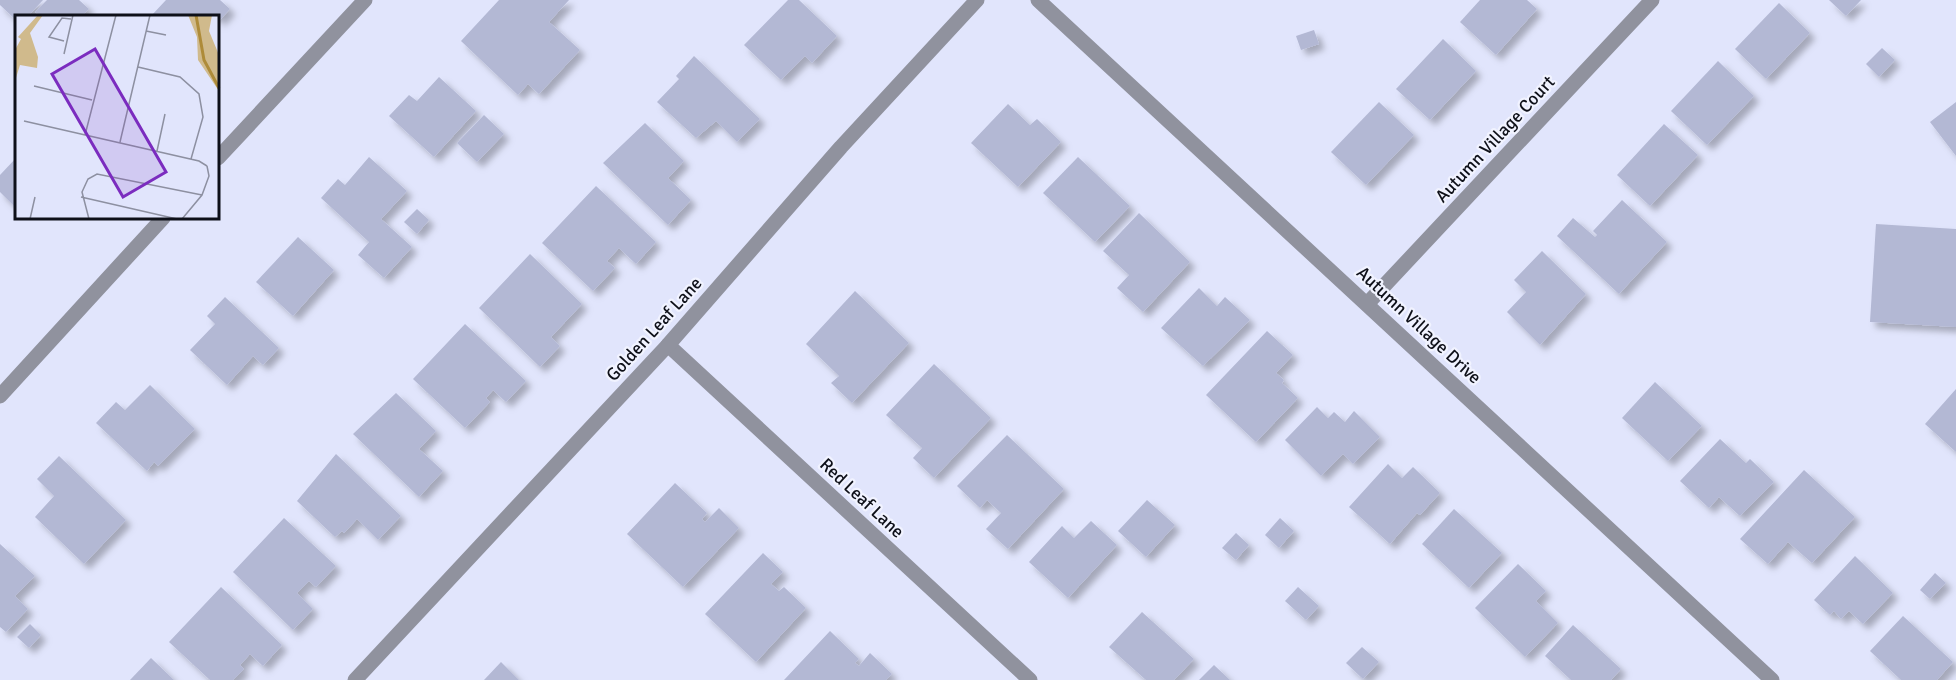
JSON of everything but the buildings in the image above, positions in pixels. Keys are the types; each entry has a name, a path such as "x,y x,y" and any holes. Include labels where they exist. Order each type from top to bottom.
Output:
{"street":[{"path":"219,157 365,0"},
{"name":"Golden Leaf Lane","path":"355,680 668,345 841,147 977,0"},
{"name":"Autumn Village Drive","path":"1038,0 1772,680"},
{"name":"Autumn Village Court","path":"1367,304 1652,0"},
{"path":"0,396 163,219"},
{"name":"Red Leaf Lane","path":"668,345 1030,680"}]}
